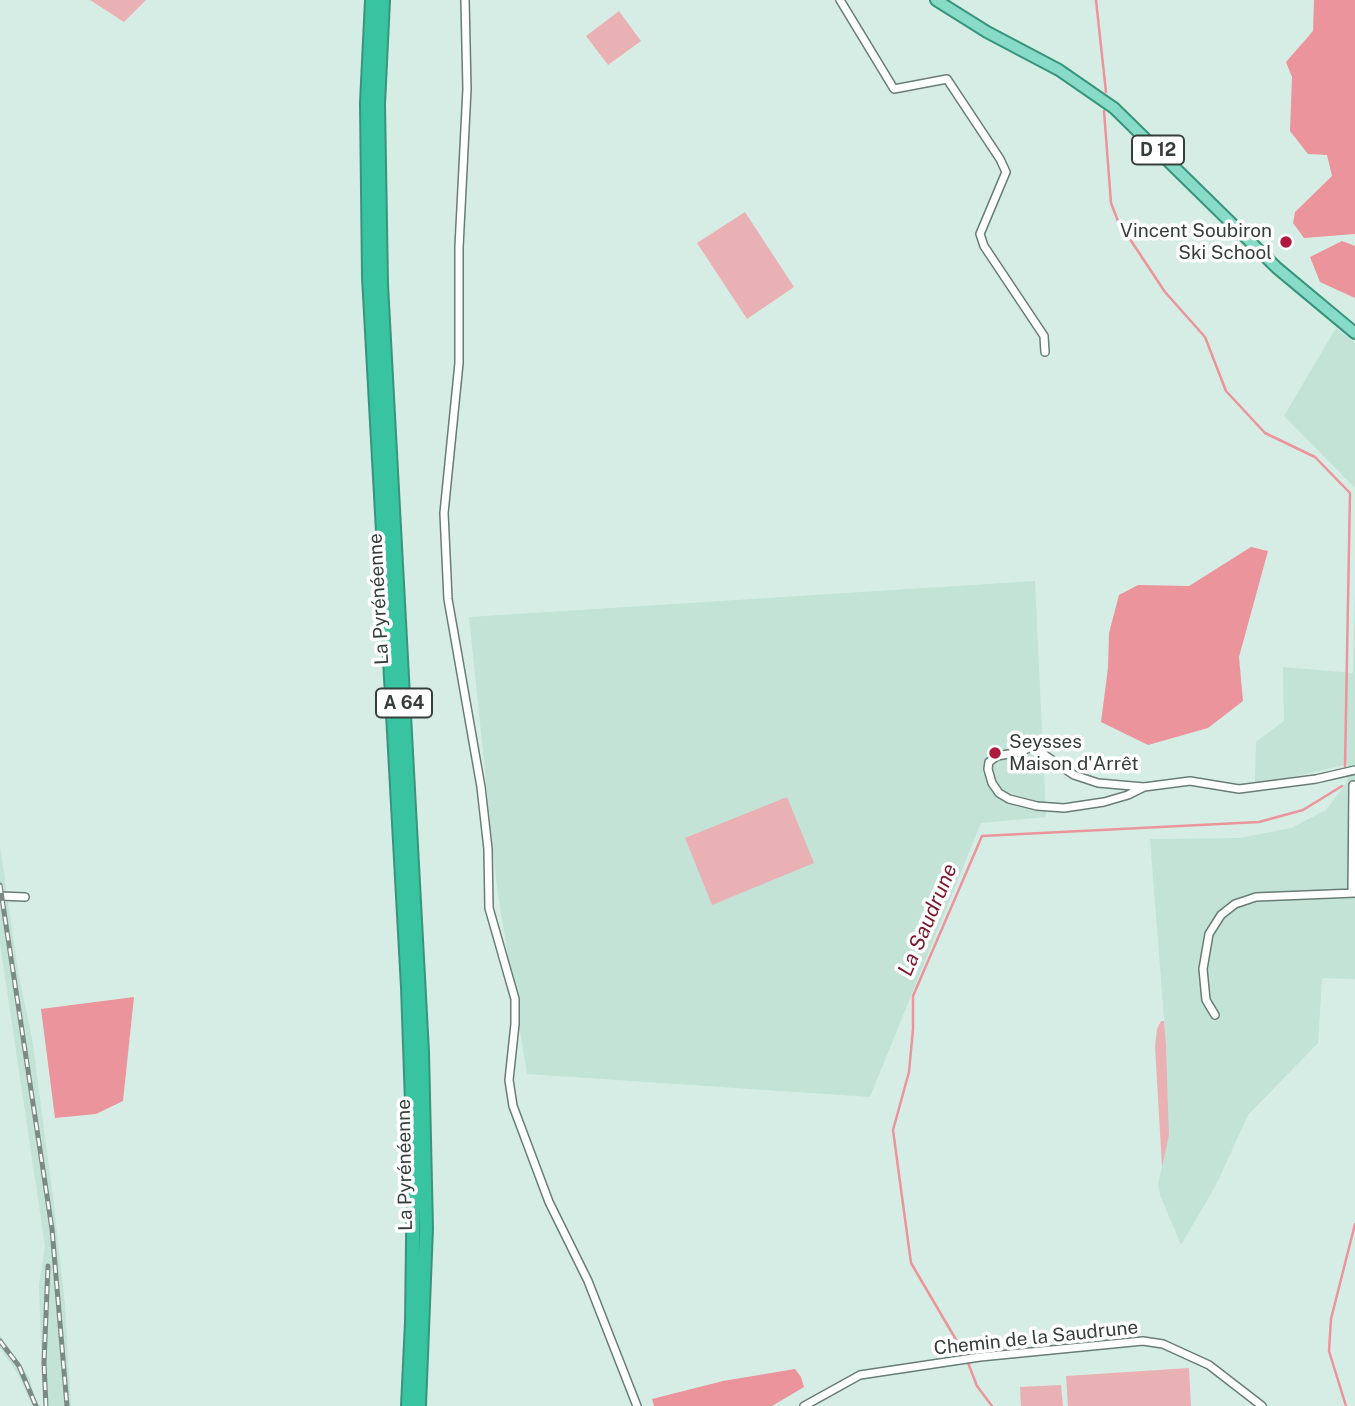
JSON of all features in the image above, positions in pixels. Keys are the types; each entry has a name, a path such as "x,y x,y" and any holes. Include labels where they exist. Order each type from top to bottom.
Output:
{"highway":[{"name":"La Pyrénéenne","path":"372,0 367,103 369,277 408,1000 414,1161 408,1406"},
{"name":"La Pyrénéenne","path":"383,0 378,104 381,284 422,1038 425,1265 419,1406"}],"main road":[{"name":"D 12","path":"936,0 987,32 1059,70 1114,108 1277,268 1355,333"}],"street":[{"path":"465,0 467,89 459,247 459,363 444,513 448,598 481,787 488,849 489,908 515,999 509,1080 513,1107 549,1202 588,1281 637,1406"},
{"path":"840,0 894,89 947,79 1000,159 1006,172 980,234 984,246 1044,336 1045,352"},
{"path":"1144,787 1104,802 1064,808 1037,806 1009,799 999,793 992,783 988,769 989,762 996,756 1020,752 1036,745 1046,756 1073,775 1098,783 1144,787 1190,781 1239,789 1316,779 1355,770"},
{"path":"1215,1015 1206,1000 1203,969 1209,934 1221,915 1235,904 1256,897 1353,893 1353,785"},
{"path":"0,896 25,897"},
{"name":"Chemin de la Saudrune","path":"804,1406 860,1374 960,1360 1143,1341 1163,1344 1209,1365 1262,1406"}],"shaded area":[{"path":"90,0 146,0 124,22"},
{"path":"1314,0 1355,0 1355,234 1304,238 1293,223 1295,212 1332,176 1327,155 1308,154 1290,131 1292,77 1286,62 1313,31"},
{"path":"619,11 641,41 608,65 586,36"},
{"path":"745,212 794,287 747,319 697,243"},
{"path":"1342,241 1355,246 1355,298 1320,282 1310,257"},
{"path":"1336,328 1355,343 1355,488 1284,416"},
{"path":"1251,547 1268,551 1239,657 1243,701 1208,728 1148,745 1101,722 1108,668 1109,633 1119,595 1138,585 1189,586"},
{"path":"1035,581 1046,817 981,823 870,1097 527,1074 497,888 469,617"},
{"path":"1355,590 1355,979 1322,978 1318,1043 1248,1115 1216,1185 1181,1245 1158,1184 1169,1135 1166,1044 1150,839 1240,838 1291,828 1326,810 1347,782 1348,764 1284,779 1255,782 1256,742 1284,721 1283,667 1353,673"},
{"path":"787,797 814,863 712,905 685,838"},
{"path":"0,846 19,977 32,1038 54,1205 65,1305 71,1406 43,1406 39,1284 45,1246 0,944"},
{"path":"134,997 123,1101 96,1114 55,1118 41,1009"},
{"path":"1161,1021 1164,1021 1166,1044 1169,1135 1162,1167 1155,1046"},
{"path":"0,1336 29,1377 38,1406 32,1406 19,1376 0,1348"},
{"path":"1189,1368 1191,1406 1068,1406 1066,1376"},
{"path":"795,1369 804,1387 772,1406 654,1406 652,1399 723,1381"},
{"path":"1061,1385 1063,1406 1021,1406 1020,1387"}],"waterway":[{"name":"La Saudrune","path":"1096,0 1106,92"},
{"name":"La Saudrune","path":"1104,111 1111,203 1118,221 1165,292 1205,337 1226,391 1265,433 1315,457 1350,493 1345,766"},
{"name":"La Saudrune","path":"992,1406 977,1386 965,1355 911,1263 893,1130 909,1072 913,996 982,836 1259,822 1303,810 1342,786"},
{"path":"1346,1406 1329,1351 1331,1319 1355,1224"}],"railway":[{"path":"0,885 52,1229 67,1406"},
{"path":"46,1406 44,1363 48,1266"},
{"path":"0,1341 19,1366 36,1406"}],"place":[{"name":"Vincent Soubiron Ski School","path":"1286,242"},
{"name":"Seysses Maison d'Arrêt","path":"995,753"}]}
